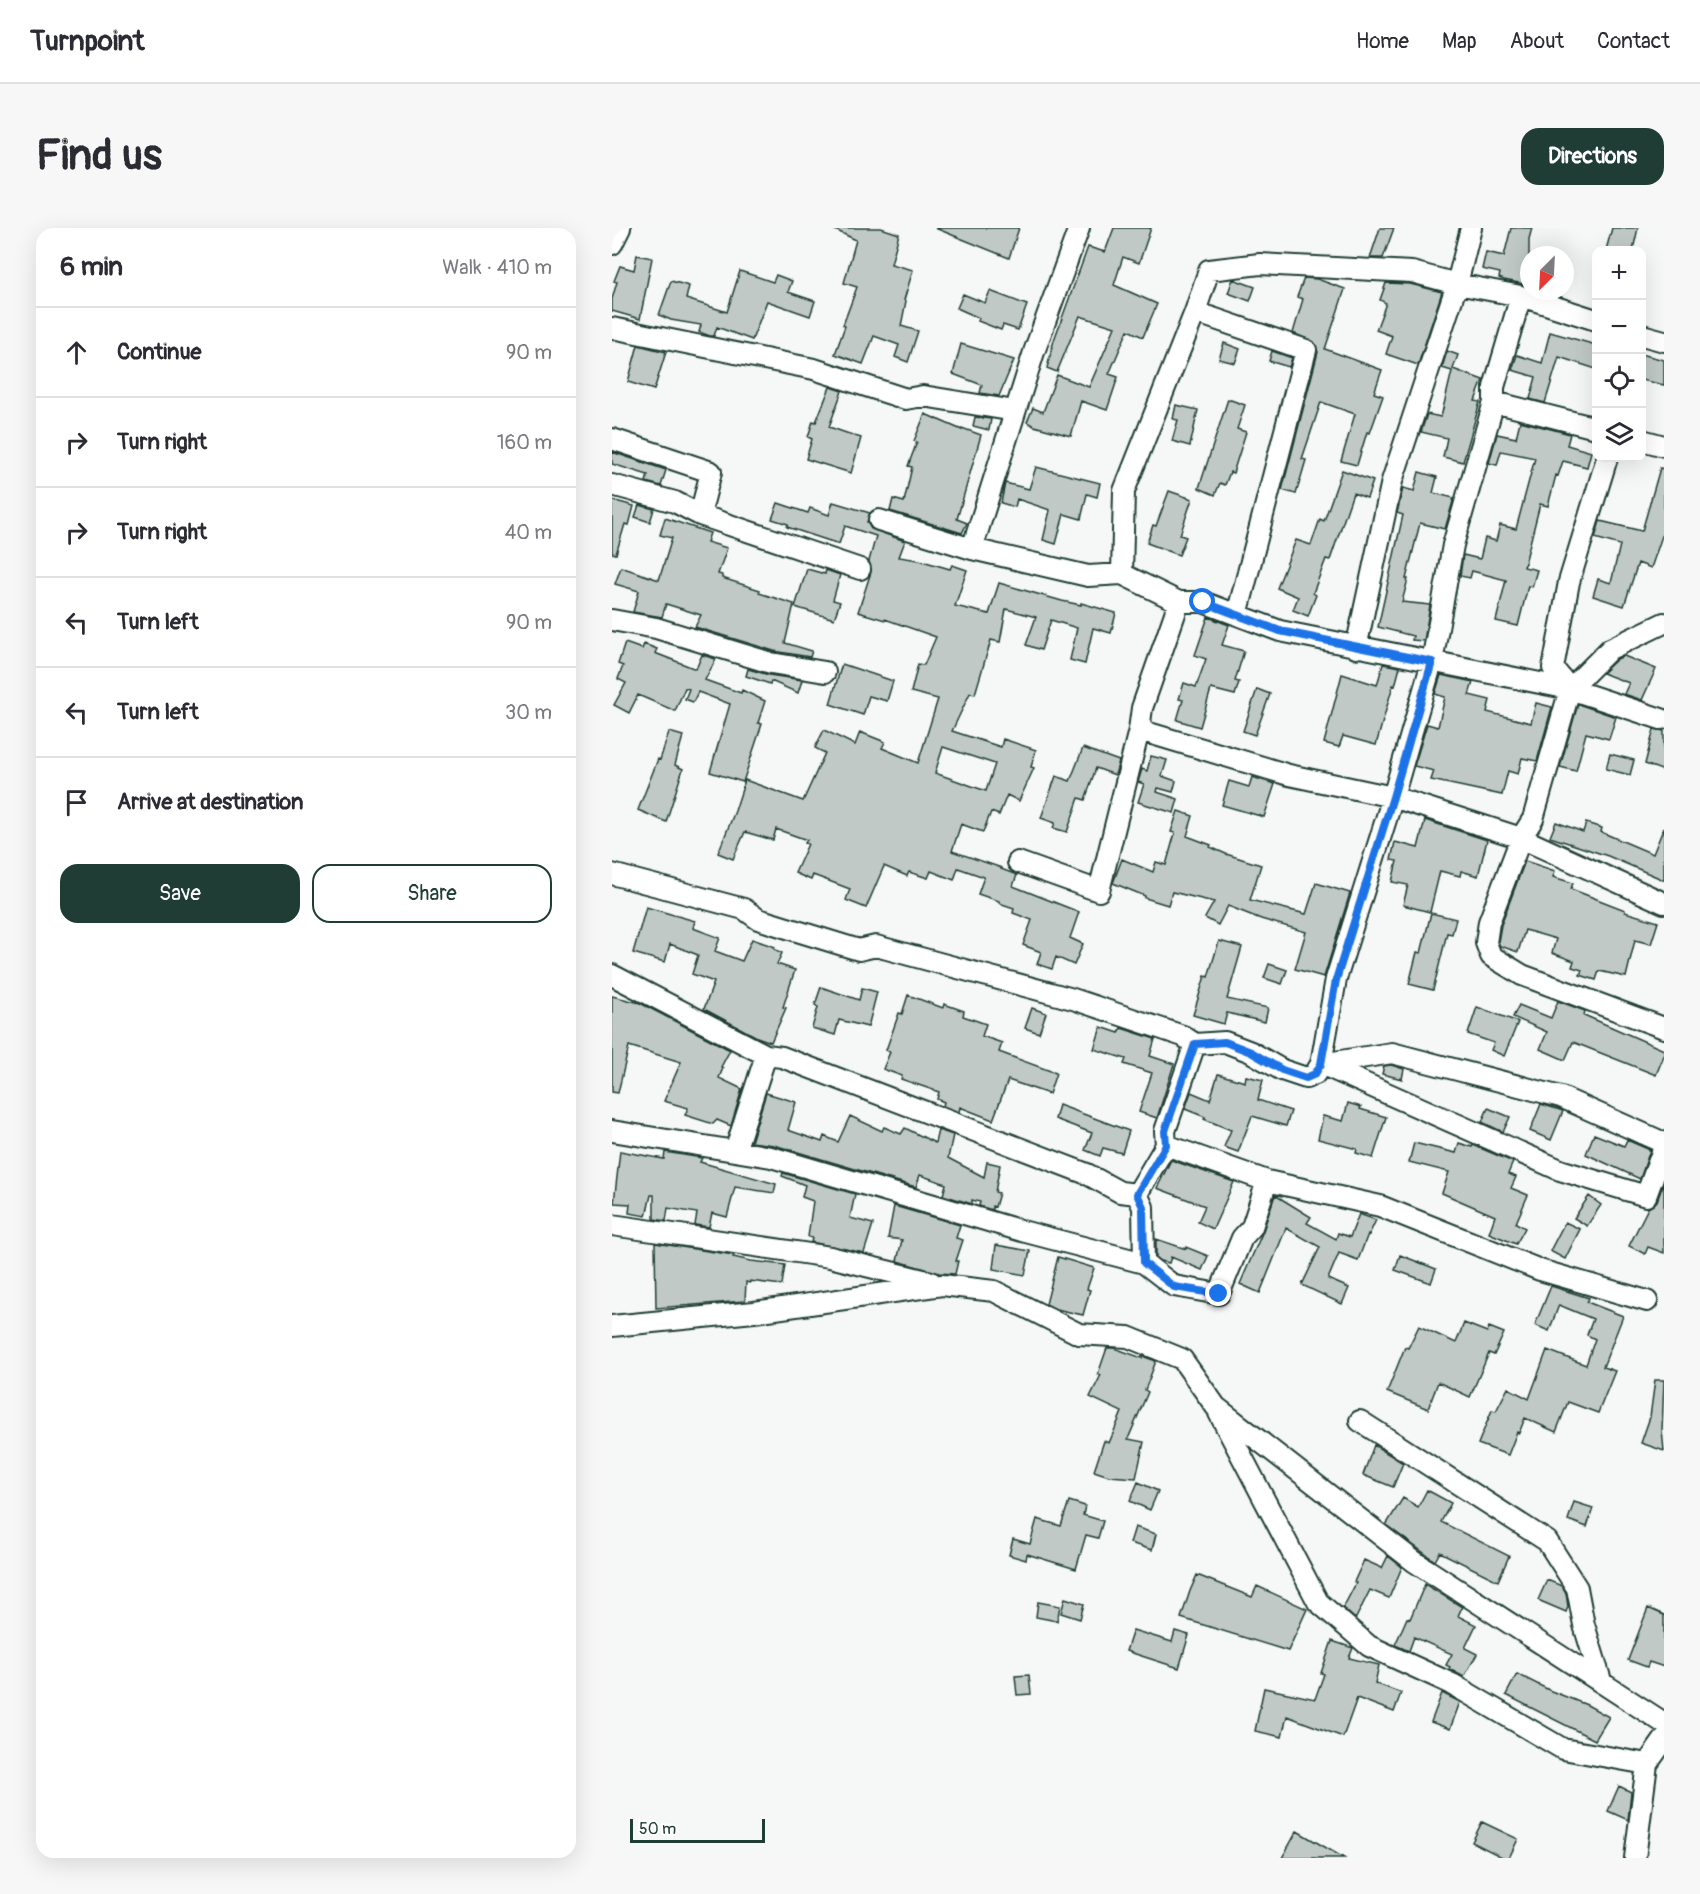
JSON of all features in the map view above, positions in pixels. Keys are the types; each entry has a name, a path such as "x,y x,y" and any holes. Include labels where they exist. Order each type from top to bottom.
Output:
{"street":[{"path":"612,244 620,228"},
{"path":"972,549 1034,352 1079,228"},
{"path":"1356,648 1392,481 1457,284 1471,228"},
{"path":"1122,574 1124,491 1195,312 1209,270 1260,264 1413,272 1457,284 1520,296"},
{"path":"612,874 744,909 758,919 859,950 876,946 1073,999 1183,1036 1195,1044 1225,1042 1251,1052 1282,1070 1306,1078 1315,1074 1321,1064 1336,980 1432,662 1453,545 1494,402 1494,387 1520,299"},
{"path":"1534,300 1592,319"},
{"path":"1195,312 1306,350 1237,615"},
{"path":"612,328 814,369 906,399 923,396 1016,411"},
{"path":"1646,336 1664,341"},
{"path":"1494,402 1592,427"},
{"path":"612,439 711,472 700,515"},
{"path":"1646,441 1664,446"},
{"path":"1570,690 1553,668 1569,582 1606,462"},
{"path":"612,485 675,502 700,515 860,569"},
{"path":"879,520 972,549 1088,576 1122,574 1179,602 1203,602 1280,631 1570,690 1661,719"},
{"path":"1018,862 1099,891 1139,730 1142,708 1179,602"},
{"path":"612,620 656,628 771,663 825,672"},
{"path":"1664,623 1610,649 1570,690 1533,819 1521,838 1489,922 1486,943 1491,956 1522,975 1664,1028"},
{"path":"1139,730 1289,775 1393,797 1521,838 1664,903"},
{"path":"612,975 766,1054 782,1057 1087,1174 1120,1192 1137,1194"},
{"path":"1137,1194 1166,1145 1165,1131 1195,1044"},
{"path":"1392,1053 1561,1097 1664,1145 1646,1196 1560,1170 1321,1064 1392,1053"},
{"path":"735,1151 766,1054"},
{"path":"613,1137 771,1157 1022,1232 1144,1263 1174,1287 1219,1294 1242,1238 1252,1227 1267,1182"},
{"path":"1166,1145 1267,1182 1380,1206 1540,1270 1647,1301"},
{"path":"1137,1194 1143,1207 1144,1263"},
{"path":"612,1226 830,1257 942,1285 994,1291 1079,1334 1128,1336 1182,1359 1216,1407 1318,1602 1369,1646 1452,1684 1563,1749 1647,1764"},
{"path":"612,1326 754,1312 942,1285"},
{"path":"1216,1407 1415,1562 1664,1723"},
{"path":"1360,1421 1547,1541 1577,1588 1584,1625 1601,1681"},
{"path":"1635,1858 1647,1764 1664,1740"}],"building":[{"path":"831,228 881,228 899,234 891,264 913,270 904,300 906,301 901,326 918,331 908,362 895,357 899,345 874,336 863,364 835,354 857,287 844,283 856,240"},
{"path":"935,228 1019,228 1009,258"},
{"path":"1114,228 1151,228 1139,263 1123,257 1114,285 1157,304 1143,337 1128,330 1109,374 1118,377 1107,410 1081,401 1071,436 1034,426 1027,422 1033,408 1043,412 1057,375 1089,387 1115,327 1080,316 1057,372 1047,368 1054,340 1088,247 1105,252"},
{"path":"1380,228 1394,228 1383,258 1370,258"},
{"path":"1511,228 1532,228 1529,246 1520,246 1520,283 1504,280 1499,278 1500,273 1482,269 1486,252 1504,256"},
{"path":"1612,228 1638,228 1634,246 1607,246"},
{"path":"637,255 652,258 640,319 612,311 612,299 617,282 614,281 620,266 634,270"},
{"path":"740,271 773,282 776,275 792,281 788,292 815,301 810,316 767,301 752,340 717,327 714,336 710,336 699,332 701,325 671,320 659,315 671,281 689,286 686,299 727,312"},
{"path":"1304,278 1317,279 1345,289 1325,349 1382,370 1374,393 1383,396 1370,433 1367,432 1357,465 1341,461 1355,414 1321,402 1302,459 1306,460 1296,494 1282,490 1318,352 1314,342 1293,333 1303,299 1297,297"},
{"path":"1233,279 1255,287 1250,301 1228,293"},
{"path":"1386,283 1410,284 1442,292 1418,365 1386,354 1392,336 1376,330 1386,303 1380,300"},
{"path":"990,291 1027,305 1018,330 1003,325 1001,330 978,321 979,318 957,308 963,294 985,303"},
{"path":"1550,332 1592,344 1592,368 1559,357 1545,403 1530,399 1536,377 1512,370 1517,355 1542,363"},
{"path":"1224,343 1240,349 1235,363 1219,359"},
{"path":"961,344 1014,360 999,396 980,393 982,385 953,374"},
{"path":"638,345 666,352 654,390 628,382"},
{"path":"1272,351 1292,358 1289,367 1269,361"},
{"path":"1447,351 1458,355 1453,369 1483,380 1475,401 1480,402 1463,462 1443,457 1447,438 1421,432 1427,414 1441,417 1452,371 1442,368"},
{"path":"1646,355 1664,360 1664,385 1646,381"},
{"path":"830,387 842,391 829,427 861,438 851,473 806,459 812,439 808,437 813,421 816,422"},
{"path":"1228,399 1245,405 1237,429 1246,432 1233,473 1230,472 1225,485 1220,483 1215,495 1199,488"},
{"path":"1176,405 1198,410 1190,446 1172,441 1178,420 1173,419"},
{"path":"925,414 962,430 962,428 981,435 957,519 967,523 962,533 890,511 893,499 904,502 912,467 908,466 917,442 914,441"},
{"path":"975,417 991,419 989,430 973,426"},
{"path":"1520,421 1570,434 1567,445 1591,452 1587,467 1563,461 1558,476 1556,475 1548,506 1540,504 1524,567 1537,570 1532,587 1528,586 1518,626 1496,621 1506,580 1472,571 1470,578 1460,576 1463,555 1480,559 1485,538 1496,541 1500,525 1516,529 1535,458 1501,451 1497,465 1489,463 1497,434 1516,438"},
{"path":"612,452 666,470 661,486 646,482 648,475 612,464"},
{"path":"1036,467 1100,483 1097,497 1087,494 1081,519 1064,514 1056,544 1043,540 1050,510 1017,499 1015,507 1001,503 1005,483 1029,489"},
{"path":"1660,468 1664,469 1664,530 1651,568 1638,563 1624,606 1593,596 1598,579 1611,583 1620,545 1595,538 1600,521 1642,531"},
{"path":"1342,470 1373,481 1367,498 1353,493 1330,560 1326,559 1313,593 1316,595 1308,616 1293,610 1298,597 1277,588 1296,540 1311,545 1320,519 1324,521"},
{"path":"1419,472 1437,477 1433,493 1454,498 1445,529 1420,523 1406,579 1408,579 1402,602 1430,605 1424,641 1412,640 1413,636 1378,627 1403,515 1397,513 1403,488 1414,491"},
{"path":"1169,491 1192,499 1180,535 1186,537 1179,555 1147,543"},
{"path":"612,500 634,506 629,525 625,524 616,554 612,553"},
{"path":"833,502 870,513 867,522 871,529 905,541 899,557 950,569 952,565 967,570 955,606 989,614 999,583 1116,613 1111,633 1093,628 1085,664 1070,660 1077,628 1051,620 1041,650 1026,645 1036,617 1006,609 1000,642 991,640 975,694 970,693 952,731 1001,747 1003,739 1036,750 1031,767 1034,768 1019,801 1007,795 999,815 991,812 983,832 961,824 952,851 1017,875 1013,886 1079,912 1070,938 1083,944 1074,965 1056,957 1052,969 1037,964 1041,952 1023,945 1032,920 1013,913 1014,908 978,894 984,877 958,868 954,880 931,871 928,878 909,872 907,876 884,866 866,908 846,900 850,889 813,875 811,880 795,873 808,844 805,843 807,840 776,829 773,840 745,832 733,859 718,853 745,780 803,801 825,753 815,748 824,730 855,745 860,732 885,742 882,748 918,763 938,699 911,692 918,664 924,665 936,637 858,612 871,572 869,561 876,536 845,526 839,544 787,527 788,524 772,519 778,503 808,513 810,508 829,515","holes":["943,747 995,764 986,791 935,773"]},
{"path":"639,505 654,509 650,522 635,517"},
{"path":"665,518 710,533 707,542 727,548 718,574 722,575 722,578 794,604 785,643 812,651 810,657 774,651 695,627 701,615 666,604 662,617 633,612 639,591 615,584 621,567 659,580 672,538 660,535"},
{"path":"807,569 825,574 826,570 840,575 833,600 840,602 834,619 795,607"},
{"path":"1208,617 1229,625 1222,645 1244,651 1235,681 1239,682 1235,695 1211,689 1200,727 1177,720 1183,700 1179,699 1184,683 1196,687 1206,659 1195,655"},
{"path":"625,643 642,649 644,644 657,649 655,653 696,669 702,655 716,659 705,680 741,693 742,690 765,701 758,723 762,724 743,782 710,772 730,704 698,692 693,702 685,699 689,689 685,688 675,711 638,695 629,713 614,705 626,683 618,679 623,666 618,664"},
{"path":"1624,656 1656,669 1642,700 1624,694 1629,683 1602,673 1617,659"},
{"path":"842,664 893,681 887,701 869,696 863,715 830,704"},
{"path":"1383,664 1400,667 1376,745 1343,736 1339,747 1324,743 1342,674 1377,685"},
{"path":"748,669 802,680 798,693 771,681 770,684 746,676"},
{"path":"1441,675 1473,682 1469,695 1490,700 1487,712 1531,723 1536,703 1552,707 1537,761 1522,758 1518,774 1508,771 1502,795 1431,780 1434,771 1414,766 1427,724 1438,727 1445,697 1435,694"},
{"path":"1257,689 1270,694 1255,735 1243,731"},
{"path":"1578,704 1616,717 1609,739 1586,733 1576,771 1560,767"},
{"path":"1654,729 1664,731 1664,771 1645,764"},
{"path":"669,732 683,736 675,765 683,769 666,822 638,810 658,759 660,760"},
{"path":"1083,748 1119,761 1115,775 1096,768 1085,800 1079,798 1067,832 1053,828 1055,823 1041,818 1056,776 1070,781"},
{"path":"1610,754 1634,760 1630,775 1606,769"},
{"path":"1151,756 1167,760 1162,776 1176,781 1173,792 1158,788 1157,792 1178,799 1174,813 1138,802 1144,784 1138,782 1142,769 1147,771"},
{"path":"1252,777 1275,784 1264,817 1222,805 1229,781 1249,787"},
{"path":"1178,811 1193,816 1187,836 1211,845 1210,847 1226,854 1261,865 1250,900 1306,914 1316,883 1350,893 1324,977 1295,969 1306,932 1261,919 1228,906 1218,925 1205,918 1214,902 1172,892 1168,905 1145,898 1145,896 1113,883 1122,859 1153,872 1156,862 1166,865 1175,833 1171,832"},
{"path":"1425,820 1487,840 1478,876 1461,871 1460,876 1440,871 1430,912 1403,905 1408,885 1392,882 1397,861 1391,860 1395,842 1418,848"},
{"path":"1556,822 1583,832 1586,823 1602,828 1601,832 1653,854 1664,827 1664,880 1608,856 1550,837"},
{"path":"1525,861 1555,871 1553,877 1573,883 1571,889 1625,910 1625,912 1658,922 1651,944 1635,940 1626,977 1599,971 1596,980 1580,975 1582,970 1572,967 1574,961 1552,953 1556,939 1525,930 1518,952 1500,946 1498,942 1501,925"},
{"path":"646,907 695,921 693,928 720,938 715,951 742,961 752,939 775,947 774,949 782,953 777,964 795,970 783,1007 786,1008 771,1042 704,1009 714,982 692,974 698,955 670,944 665,962 633,953"},
{"path":"1431,913 1456,919 1452,934 1447,933 1433,990 1409,984 1417,952 1421,953"},
{"path":"1219,941 1242,947 1227,999 1268,1008 1265,1022 1227,1013 1224,1024 1193,1015"},
{"path":"1269,964 1287,970 1282,984 1264,978"},
{"path":"821,987 859,1000 862,988 877,992 868,1027 839,1020 835,1035 812,1028 818,1007 815,1005"},
{"path":"908,995 943,1008 944,1004 964,1011 963,1016 986,1024 982,1036 1002,1043 999,1052 1056,1073 1049,1094 1008,1080 993,1120 960,1107 959,1112 943,1106 944,1102 937,1099 939,1092 901,1079 902,1076 883,1069 890,1052 886,1050"},
{"path":"612,996 640,1003 730,1050 721,1067 723,1068 719,1078 742,1089 731,1126 717,1120 713,1124 685,1115 688,1108 664,1101 681,1062 629,1046 618,1093 612,1092"},
{"path":"1558,1001 1585,1011 1584,1015 1664,1050 1656,1075 1573,1042 1565,1060 1540,1049 1547,1032 1513,1017 1519,1005 1551,1018"},
{"path":"1477,1007 1518,1022 1504,1056 1491,1050 1494,1043 1468,1034"},
{"path":"1032,1008 1046,1013 1039,1033 1025,1028"},
{"path":"1101,1027 1119,1033 1121,1028 1155,1039 1150,1056 1174,1064 1157,1118 1139,1112 1152,1073 1124,1064 1126,1059 1094,1049"},
{"path":"1391,1065 1404,1069 1402,1079 1382,1074 1384,1066"},
{"path":"1218,1074 1245,1082 1246,1076 1263,1080 1258,1100 1291,1111 1286,1126 1252,1116 1238,1152 1224,1147 1231,1130 1185,1109 1191,1092 1210,1100"},
{"path":"766,1093 796,1102 788,1130 822,1142 824,1136 838,1142 850,1116 882,1131 884,1127 901,1134 905,1128 935,1143 938,1130 953,1135 948,1158 984,1177 987,1162 1000,1165 995,1192 999,1193 995,1207 992,1206 992,1210 979,1206 980,1202 972,1200 972,1204 943,1195 946,1184 920,1175 916,1187 774,1145 751,1142"},
{"path":"1348,1103 1386,1117 1373,1158 1356,1153 1357,1149 1318,1139 1323,1116 1343,1121"},
{"path":"1541,1104 1563,1111 1551,1140 1530,1131"},
{"path":"1059,1105 1129,1131 1122,1153 1103,1148 1100,1156 1085,1150 1092,1133 1055,1119"},
{"path":"1488,1108 1510,1117 1503,1132 1482,1122"},
{"path":"1594,1134 1624,1146 1627,1140 1650,1150 1640,1179 1586,1154"},
{"path":"1414,1143 1456,1153 1459,1143 1472,1147 1473,1145 1513,1162 1508,1174 1516,1177 1511,1188 1528,1195 1516,1223 1525,1228 1516,1244 1489,1233 1495,1216 1442,1193 1449,1172 1409,1162"},
{"path":"620,1151 664,1159 665,1152 702,1158 700,1162 776,1184 774,1193 735,1187 727,1217 712,1213 709,1227 695,1225 697,1213 668,1208 666,1221 654,1219 654,1195 651,1195 646,1216 629,1213 630,1204 614,1203"},
{"path":"1171,1160 1234,1182 1213,1229 1198,1222 1205,1206 1157,1188"},
{"path":"783,1173 855,1194 850,1218 873,1224 864,1253 811,1242 812,1238 808,1237 813,1201 802,1197 805,1185 782,1176"},
{"path":"1664,1182 1664,1253 1648,1247 1645,1254 1629,1246 1648,1208 1657,1201"},
{"path":"1275,1195 1311,1217 1307,1223 1336,1239 1338,1233 1350,1237 1359,1214 1376,1220 1358,1260 1339,1253 1328,1279 1349,1288 1342,1304 1302,1285 1320,1247 1286,1228 1260,1293 1240,1284 1263,1231"},
{"path":"1589,1196 1601,1205 1587,1226 1574,1218"},
{"path":"894,1206 960,1225 956,1238 963,1240 956,1261 958,1261 955,1274 939,1273 897,1261 902,1240 888,1238"},
{"path":"1565,1222 1580,1229 1565,1259 1550,1251"},
{"path":"1156,1239 1208,1256 1202,1270 1171,1257 1169,1263 1161,1261 1156,1257"},
{"path":"655,1243 785,1265 782,1285 750,1281 750,1283 746,1282 745,1301 656,1308"},
{"path":"996,1245 1030,1251 1025,1275 993,1269"},
{"path":"1400,1255 1436,1269 1431,1283 1395,1270"},
{"path":"1058,1257 1094,1268 1087,1289 1090,1290 1083,1315 1056,1309 1046,1304"},
{"path":"1551,1286 1589,1298 1587,1302 1623,1316 1603,1367 1615,1371 1598,1413 1568,1402 1556,1432 1525,1418 1508,1455 1478,1444 1492,1410 1496,1411 1508,1388 1529,1399 1547,1350 1586,1365 1595,1339 1587,1335 1593,1319 1559,1305 1549,1331 1535,1325"},
{"path":"1464,1323 1487,1332 1489,1327 1504,1333 1494,1355 1489,1353 1470,1397 1438,1382 1428,1409 1387,1392 1405,1347 1408,1348 1419,1326 1456,1343"},
{"path":"1107,1348 1156,1361 1145,1390 1148,1392 1128,1439 1144,1442 1136,1478 1109,1476 1094,1471 1104,1441 1109,1443 1122,1412 1090,1397 1101,1375 1098,1374"},
{"path":"1655,1380 1664,1380 1662,1430 1664,1451 1641,1443 1650,1417"},
{"path":"1374,1445 1403,1463 1393,1487 1363,1475"},
{"path":"1138,1482 1158,1491 1150,1510 1130,1501"},
{"path":"1427,1490 1451,1503 1441,1522 1509,1556 1498,1581 1440,1552 1435,1561 1386,1525 1403,1498 1418,1507"},
{"path":"1069,1501 1085,1506 1083,1515 1103,1521 1098,1538 1086,1535 1076,1569 1027,1554 1026,1560 1009,1555 1013,1539 1030,1544 1037,1519 1061,1526"},
{"path":"1574,1502 1593,1508 1587,1527 1568,1520"},
{"path":"1135,1527 1156,1534 1152,1550 1130,1543"},
{"path":"1388,1556 1402,1567 1389,1598 1370,1590 1354,1618 1343,1608 1356,1583 1354,1582 1364,1560 1382,1568"},
{"path":"1197,1575 1252,1597 1257,1586 1307,1609 1288,1651 1181,1618"},
{"path":"1547,1580 1562,1586 1566,1593 1568,1607 1566,1612 1538,1600"},
{"path":"1425,1584 1462,1607 1458,1616 1476,1625 1465,1648 1477,1654 1464,1677 1446,1665 1452,1654 1414,1637 1409,1651 1395,1645 1407,1618 1410,1619"},
{"path":"1065,1598 1084,1604 1080,1619 1061,1613"},
{"path":"1038,1602 1060,1606 1057,1621 1036,1617"},
{"path":"1648,1608 1664,1615 1664,1667 1649,1662 1647,1667 1628,1660"},
{"path":"1133,1630 1172,1642 1175,1631 1189,1635 1179,1668 1126,1651"},
{"path":"1332,1641 1353,1648 1349,1658 1379,1665 1375,1683 1401,1693 1394,1712 1357,1698 1343,1737 1287,1716 1282,1737 1255,1731 1264,1688 1315,1699"},
{"path":"1517,1674 1609,1717 1595,1740 1506,1695"},
{"path":"1029,1675 1031,1694 1017,1695 1015,1676"},
{"path":"1442,1693 1460,1702 1450,1729 1431,1722"},
{"path":"1619,1786 1631,1792 1628,1820 1608,1811"},
{"path":"1482,1822 1518,1839 1509,1858 1504,1858 1472,1842"},
{"path":"1297,1831 1344,1858 1282,1858"}],"route":[{"path":"1203,602 1280,631 1432,662 1336,980 1321,1064 1315,1074 1306,1078 1282,1070 1251,1052 1225,1042 1195,1044 1165,1131 1166,1145 1137,1194 1143,1207 1144,1263 1174,1287 1219,1294"}]}
